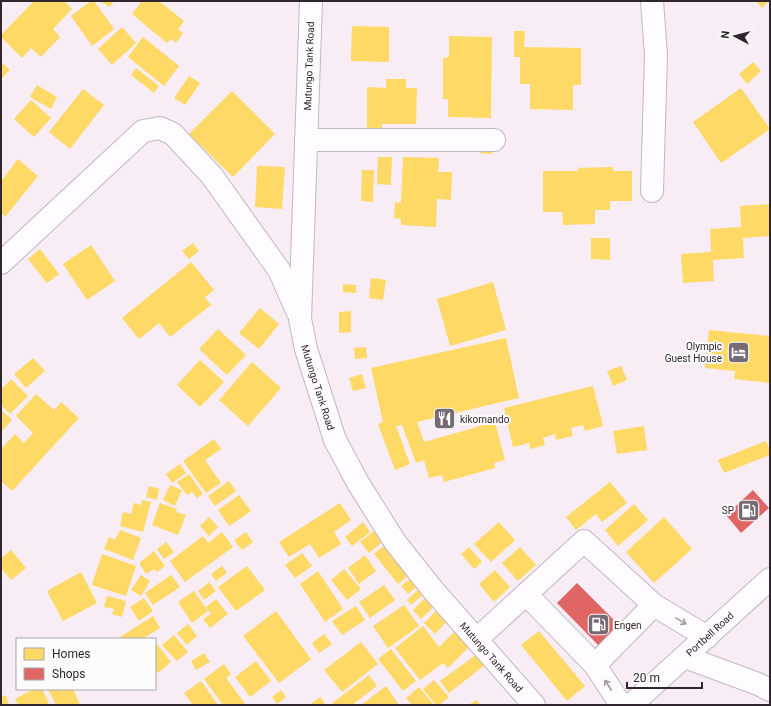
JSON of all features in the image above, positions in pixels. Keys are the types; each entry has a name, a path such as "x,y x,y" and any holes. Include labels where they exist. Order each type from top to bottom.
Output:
{"street":[{"name":"Mutungo Tank Road","path":"310,1 300,319 306,349 335,440 358,483 395,542 433,590 534,705"},
{"path":"652,1 656,55 652,191"},
{"path":"1,263 144,131 160,128 173,134 212,176 279,270 300,319"},
{"path":"306,140 494,140"},
{"path":"477,639 584,541 654,605 707,637"},
{"name":"Portbell Road","path":"631,705 770,579"},
{"path":"526,594 595,664 621,705"},
{"path":"595,664 654,605"},
{"path":"685,657 758,684 770,690"}],"building: Homes":[{"path":"34,1 64,1 72,9 53,29 60,37 41,57 31,48 22,58 1,37 1,35"},
{"path":"91,1 94,1 114,29 92,46 71,16"},
{"path":"99,1 114,1 110,7"},
{"path":"142,1 159,1 184,21 178,29 183,33 176,43 171,39 167,43 132,14"},
{"path":"756,1 769,1 762,8"},
{"path":"352,26 389,27 389,62 351,61"},
{"path":"122,27 136,43 112,65 98,49"},
{"path":"514,31 525,31 524,47 581,48 581,85 573,85 573,110 530,109 530,84 520,84 520,57 514,57"},
{"path":"449,36 492,37 491,118 448,117 448,99 443,99 443,58 449,57"},
{"path":"143,37 179,66 164,86 128,57"},
{"path":"1,62 10,70 1,79"},
{"path":"753,62 761,71 747,84 739,74"},
{"path":"136,68 159,86 154,93 131,75"},
{"path":"189,76 200,83 185,105 174,98"},
{"path":"386,79 406,79 406,88 417,88 416,124 382,124 382,136 367,136 367,87 386,88"},
{"path":"37,85 57,97 51,109 30,97"},
{"path":"741,88 770,129 721,163 693,122"},
{"path":"83,89 104,105 70,149 49,132"},
{"path":"232,91 275,134 233,177 189,134"},
{"path":"31,100 51,118 34,137 14,119"},
{"path":"480,145 493,146 492,154 480,153"},
{"path":"378,157 392,157 391,185 377,184"},
{"path":"403,157 439,158 438,172 452,172 451,200 437,199 436,227 401,225 401,219 394,218 395,202 401,203"},
{"path":"18,159 38,176 5,217 1,213 1,181"},
{"path":"257,166 285,167 282,209 255,207"},
{"path":"613,167 613,171 632,171 632,201 610,201 610,210 595,210 595,224 563,225 562,212 543,212 543,171 578,171 578,168"},
{"path":"362,170 374,170 373,202 361,201"},
{"path":"770,204 770,236 743,238 744,258 713,260 714,281 683,283 681,254 711,252 710,229 741,227 740,206"},
{"path":"591,238 610,238 610,260 591,259"},
{"path":"193,243 199,251 189,259 182,251"},
{"path":"91,245 115,281 87,300 63,264"},
{"path":"40,249 59,274 47,283 28,259"},
{"path":"191,262 214,290 205,297 211,305 170,337 159,323 139,339 122,318"},
{"path":"371,278 386,280 383,300 369,298"},
{"path":"493,282 506,330 450,346 437,299"},
{"path":"343,284 356,285 356,293 343,292"},
{"path":"260,308 279,324 259,349 239,333"},
{"path":"351,311 351,332 339,333 339,312"},
{"path":"218,329 246,355 227,375 199,349"},
{"name":"Olympic Guest House","path":"709,330 770,336 770,383 734,379 735,371 705,368"},
{"path":"506,338 519,398 417,422 424,442 495,422 505,460 494,463 495,468 444,482 442,475 429,478 424,460 416,463 402,425 396,426 410,464 395,470 378,424 383,422 371,368"},
{"path":"366,347 367,358 355,359 354,348"},
{"path":"33,358 45,371 26,388 14,374"},
{"path":"200,360 224,382 200,407 177,385"},
{"path":"252,362 281,388 248,426 219,400"},
{"path":"621,366 627,380 613,386 607,371"},
{"path":"362,374 366,388 353,391 349,378"},
{"path":"11,379 28,396 10,414 1,405 1,390"},
{"path":"593,386 603,426 585,431 583,425 571,428 573,436 556,440 555,434 543,438 545,445 530,449 529,443 513,447 504,408"},
{"path":"36,394 54,410 61,402 79,418 12,491 1,481 1,449 15,434 24,443 33,433 16,416"},
{"path":"1,410 12,420 1,432"},
{"path":"644,426 647,450 617,454 613,431"},
{"path":"214,439 221,449 205,460 221,483 206,493 183,461"},
{"path":"766,441 770,450 770,455 724,473 718,460"},
{"path":"180,464 186,473 172,483 166,474"},
{"path":"189,474 203,494 197,498 192,492 187,495 177,482"},
{"path":"229,481 236,491 215,506 208,496"},
{"path":"610,482 627,503 602,522 596,514 576,530 566,517"},
{"path":"170,485 182,490 175,506 163,500"},
{"path":"149,486 159,489 157,500 146,497"},
{"path":"239,495 251,511 229,526 218,510"},
{"path":"142,500 151,502 143,532 120,526 123,512 131,514 134,503 141,505"},
{"path":"160,503 177,509 176,512 186,515 178,535 152,525"},
{"path":"340,503 351,520 334,532 341,544 319,558 310,544 289,557 279,542"},
{"path":"634,504 648,520 618,546 605,530"},
{"path":"209,517 218,527 209,536 200,526"},
{"path":"664,517 692,549 654,583 626,552"},
{"path":"363,522 370,532 352,546 345,537"},
{"path":"499,522 515,540 491,562 474,544"},
{"path":"120,530 141,538 133,560 104,549 109,537 115,540"},
{"path":"374,531 382,542 369,553 360,542"},
{"path":"222,532 233,547 185,582 170,561 203,536 208,543"},
{"path":"246,532 253,542 242,550 234,540"},
{"path":"166,542 174,552 164,559 157,549"},
{"path":"385,545 409,575 398,584 374,554"},
{"path":"469,547 482,562 474,569 461,554"},
{"path":"520,547 536,565 518,581 502,563"},
{"path":"11,550 26,568 11,580 1,568 1,558"},
{"path":"154,551 165,566 157,572 154,569 146,574 139,563"},
{"path":"302,553 312,566 295,578 285,565"},
{"path":"102,554 136,566 126,596 92,585"},
{"path":"365,555 376,571 359,584 348,568"},
{"path":"222,566 227,573 216,581 211,574"},
{"path":"247,566 265,590 236,611 218,587"},
{"path":"344,569 361,589 347,600 331,580"},
{"path":"495,570 510,587 494,602 479,584"},
{"path":"318,571 343,609 325,622 300,584"},
{"path":"81,572 97,603 63,621 47,591"},
{"path":"141,575 150,581 141,596 131,590"},
{"path":"171,575 180,587 153,605 145,593"},
{"path":"412,577 418,586 408,594 401,586"},
{"path":"209,582 216,591 204,600 198,591"},
{"path":"384,585 395,600 370,618 359,602"},
{"path":"422,586 427,591 411,605 407,600"},
{"path":"194,591 208,611 192,623 178,602"},
{"path":"430,593 439,602 421,619 413,610"},
{"path":"107,596 126,601 122,617 112,614 114,609 104,607"},
{"path":"144,598 153,611 139,621 130,607"},
{"path":"216,599 228,614 210,628 203,619 211,614 206,607"},
{"path":"404,605 419,626 388,648 373,626"},
{"path":"356,606 365,620 342,635 332,621"},
{"path":"441,606 451,617 435,634 424,623"},
{"path":"276,611 311,659 279,683 243,636"},
{"path":"153,616 160,628 144,638 120,637"},
{"path":"188,624 197,636 187,645 177,633"},
{"path":"423,626 439,647 454,632 469,647 448,668 443,663 420,680 395,648"},
{"path":"539,631 585,686 567,701 521,645"},
{"path":"324,634 332,644 319,653 312,643"},
{"path":"174,635 188,652 177,661 162,645"},
{"path":"361,642 378,664 342,692 324,670"},
{"path":"157,644 171,662 158,673 156,670"},
{"path":"391,649 416,681 403,691 378,659"},
{"path":"204,653 210,662 196,670 191,661"},
{"path":"477,654 485,665 449,693 440,681"},
{"path":"256,661 271,681 250,697 235,677"},
{"path":"224,664 231,674 226,678 246,705 223,705 204,679"},
{"path":"369,675 377,686 352,705 330,705"},
{"path":"434,680 449,697 439,705 436,705 423,689"},
{"path":"201,681 218,705 193,705 184,693"},
{"path":"386,686 399,705 361,705"},
{"path":"419,687 434,705 412,705 406,698"},
{"path":"32,690 42,690 49,703 46,705 18,705 15,699"},
{"path":"48,690 73,690 80,705 56,705"},
{"path":"281,690 286,697 277,704 272,697"},
{"path":"6,695 9,705 1,705 1,697"},
{"path":"320,697 326,705 309,705"},
{"path":"477,700 480,705 468,705"}],"building: Shops":[{"path":"753,490 769,508 741,533 726,515"},
{"path":"577,583 619,625 599,646 557,603"}],"place":[{"name":"Olympic Guest House","path":"738,352"},
{"name":"kikomando","path":"444,419"},
{"name":"SP","path":"749,510"},
{"name":"Engen","path":"599,625"}]}
